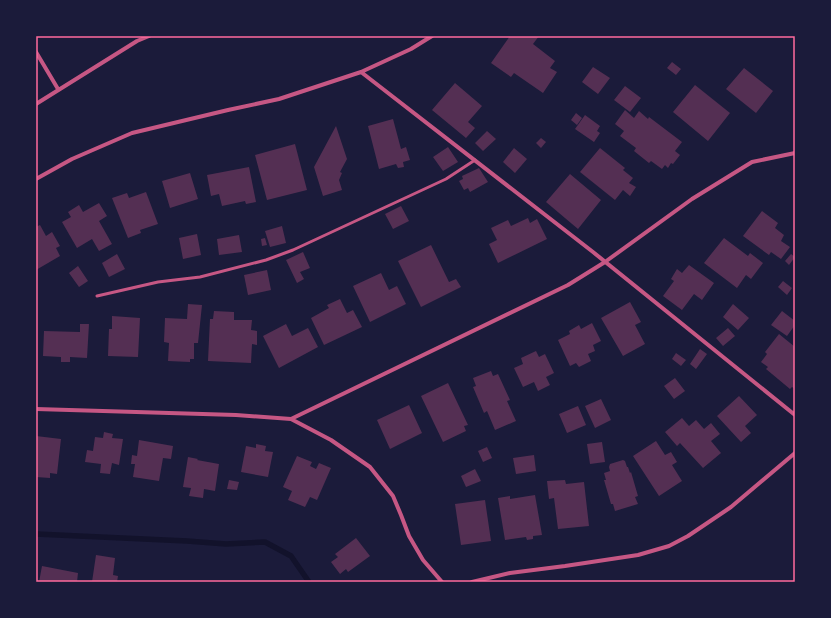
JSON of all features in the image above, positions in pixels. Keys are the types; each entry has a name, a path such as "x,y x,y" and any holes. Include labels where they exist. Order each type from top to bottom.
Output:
{"street":[{"path":"36,104 58,89 149,36"},
{"path":"36,179 72,159 132,133 279,99 361,72 411,49 432,36"},
{"path":"36,52 58,89"},
{"path":"361,72 605,262 795,415"},
{"path":"291,420 568,285 605,262 692,199 752,162 795,153"},
{"path":"36,409 236,415 291,420 331,440 370,467 392,496 402,515 409,536 423,560 442,582"},
{"path":"472,582 510,573 638,555 669,546 688,536 731,507 795,453"}],"lane":[{"path":"97,296 158,282 200,277 266,260 293,250 446,179 475,160"}],"building":[{"path":"510,36 539,36 533,44 555,61 550,68 557,72 543,93 514,73 511,77 491,63"},
{"path":"672,62 681,69 676,75 667,68"},
{"path":"593,67 610,78 598,94 582,82"},
{"path":"744,68 773,91 756,113 726,89"},
{"path":"455,83 482,106 468,122 475,128 466,138 432,110"},
{"path":"695,85 730,113 708,141 673,112"},
{"path":"625,86 641,98 630,112 614,100"},
{"path":"625,110 634,118 639,111 648,119 649,117 682,142 675,151 680,155 673,164 671,163 668,168 665,165 662,169 651,161 649,163 634,151 636,148 620,136 624,131 615,124"},
{"path":"576,113 582,118 577,125 571,120"},
{"path":"585,115 600,126 597,131 600,133 594,142 575,129"},
{"path":"393,119 401,149 406,147 410,160 403,162 404,167 398,168 396,164 379,169 368,126"},
{"path":"336,126 347,159 340,172 342,173 339,180 342,190 323,196 314,167"},
{"path":"487,131 496,139 483,151 475,143"},
{"path":"541,138 546,142 541,148 536,143"},
{"path":"295,144 307,190 267,200 255,155"},
{"path":"448,147 458,162 443,171 433,157"},
{"path":"514,148 527,159 515,173 503,162"},
{"path":"600,148 625,168 623,170 633,178 629,183 636,187 630,196 623,190 615,200 580,172"},
{"path":"249,167 256,202 246,204 245,201 222,206 219,194 211,196 207,175"},
{"path":"479,168 488,182 470,192 468,188 464,190 459,181 463,179 462,176"},
{"path":"190,173 198,199 170,208 162,181"},
{"path":"570,174 601,200 578,229 546,202"},
{"path":"146,192 158,224 140,230 141,233 128,238 112,198 127,193 129,198"},
{"path":"99,203 107,216 99,221 112,244 99,251 92,239 77,248 62,222 71,217 68,212 79,205 83,212"},
{"path":"401,206 409,221 393,229 385,214"},
{"path":"762,211 778,223 775,228 784,235 781,241 790,247 781,259 771,252 769,255 743,236"},
{"path":"528,218 530,223 537,219 547,239 498,263 489,244 497,240 491,228 508,220 511,226"},
{"path":"40,225 46,236 52,232 60,246 56,248 60,256 36,270 36,227"},
{"path":"282,226 286,243 270,247 265,231"},
{"path":"197,234 201,255 183,259 179,238"},
{"path":"239,235 242,252 219,255 217,239"},
{"path":"265,238 267,245 262,246 261,239"},
{"path":"724,238 748,256 750,253 763,263 751,279 746,275 737,288 704,263"},
{"path":"431,245 449,282 456,279 461,287 421,307 398,261"},
{"path":"303,252 310,268 300,272 304,279 297,283 286,260"},
{"path":"117,254 125,269 109,277 102,263"},
{"path":"791,254 795,257 789,265 785,261"},
{"path":"689,265 714,283 702,300 694,294 682,310 663,296 674,281 671,279 677,269 682,273"},
{"path":"78,266 88,281 79,287 69,273"},
{"path":"267,270 271,290 248,295 244,275"},
{"path":"381,273 389,290 397,286 406,304 370,322 353,286"},
{"path":"783,281 792,288 787,295 778,287"},
{"path":"340,299 347,313 353,310 362,327 324,345 311,318 329,308 327,305"},
{"path":"630,302 641,322 635,325 645,344 623,356 601,318"},
{"path":"188,304 202,305 198,343 194,343 194,359 190,359 190,362 168,361 169,343 164,342 165,318 187,319"},
{"path":"733,304 749,318 738,330 723,317"},
{"path":"214,311 234,312 234,320 252,320 251,330 257,331 257,345 252,344 251,363 208,361 210,319 213,319"},
{"path":"782,311 795,321 795,325 787,336 771,325"},
{"path":"112,316 140,318 138,357 108,356 109,329 112,329"},
{"path":"592,323 601,341 593,345 595,351 588,354 591,361 579,367 576,363 570,366 558,340 570,334 569,331 579,325 581,329"},
{"path":"80,324 89,324 87,358 70,357 70,362 61,362 61,357 43,356 44,331 80,332"},
{"path":"286,324 292,336 308,328 318,347 279,368 263,336"},
{"path":"728,328 735,336 723,346 716,338"},
{"path":"779,334 795,347 795,389 792,387 790,389 766,369 768,367 761,362 767,354 765,352"},
{"path":"700,349 707,354 696,369 690,364"},
{"path":"536,351 539,357 545,354 554,373 546,377 550,385 538,391 534,382 523,387 514,368 523,364 521,358"},
{"path":"676,353 686,360 681,366 672,359"},
{"path":"491,371 493,376 498,374 510,400 507,401 516,421 495,430 487,411 484,413 473,387 476,386 473,378"},
{"path":"675,378 685,391 674,399 664,386"},
{"path":"448,383 468,425 464,426 466,431 443,442 421,396"},
{"path":"739,396 757,415 745,426 751,433 741,442 717,416"},
{"path":"601,399 611,420 595,428 585,406"},
{"path":"409,405 422,433 390,449 377,420"},
{"path":"578,406 586,425 567,433 559,414"},
{"path":"682,418 689,426 696,420 704,429 711,423 720,434 711,441 721,453 703,468 680,443 677,446 665,432"},
{"path":"104,432 113,434 112,438 123,439 119,465 112,463 110,474 100,473 101,464 85,462 87,450 93,451 95,437 103,438"},
{"path":"36,436 61,439 57,474 50,473 50,478 36,477"},
{"path":"139,440 173,446 171,459 163,458 159,481 133,477 135,464 131,464 132,455 137,456"},
{"path":"656,441 665,455 671,452 677,462 672,465 682,481 659,496 633,456"},
{"path":"602,442 605,462 590,464 587,444"},
{"path":"256,444 266,446 265,451 273,452 268,477 241,472 246,446 256,448"},
{"path":"487,447 492,458 483,462 478,451"},
{"path":"534,455 536,471 516,474 513,458"},
{"path":"297,456 312,462 310,466 316,469 319,463 331,468 317,500 310,497 305,507 288,500 292,491 283,487"},
{"path":"188,457 219,464 215,491 204,489 203,498 189,496 191,488 183,487"},
{"path":"623,460 625,461 630,473 631,472 638,496 635,497 638,504 615,511 613,504 611,504 604,480 606,480 604,473 610,471 610,464"},
{"path":"475,469 481,481 466,487 461,476"},
{"path":"229,480 239,482 237,490 227,489"},
{"path":"565,480 566,484 584,482 589,526 558,529 554,498 549,499 547,481"},
{"path":"535,495 542,535 533,536 533,539 527,540 526,537 505,540 498,498 510,496 510,499"},
{"path":"485,500 491,541 461,545 455,504"},
{"path":"356,538 370,556 348,572 346,569 340,574 331,562 338,557 335,554"},
{"path":"96,555 115,558 113,575 118,576 117,582 92,582"},
{"path":"42,566 78,573 77,582 39,582"}],"waterway":[{"path":"36,534 226,544 265,542 291,556 309,582"}]}
